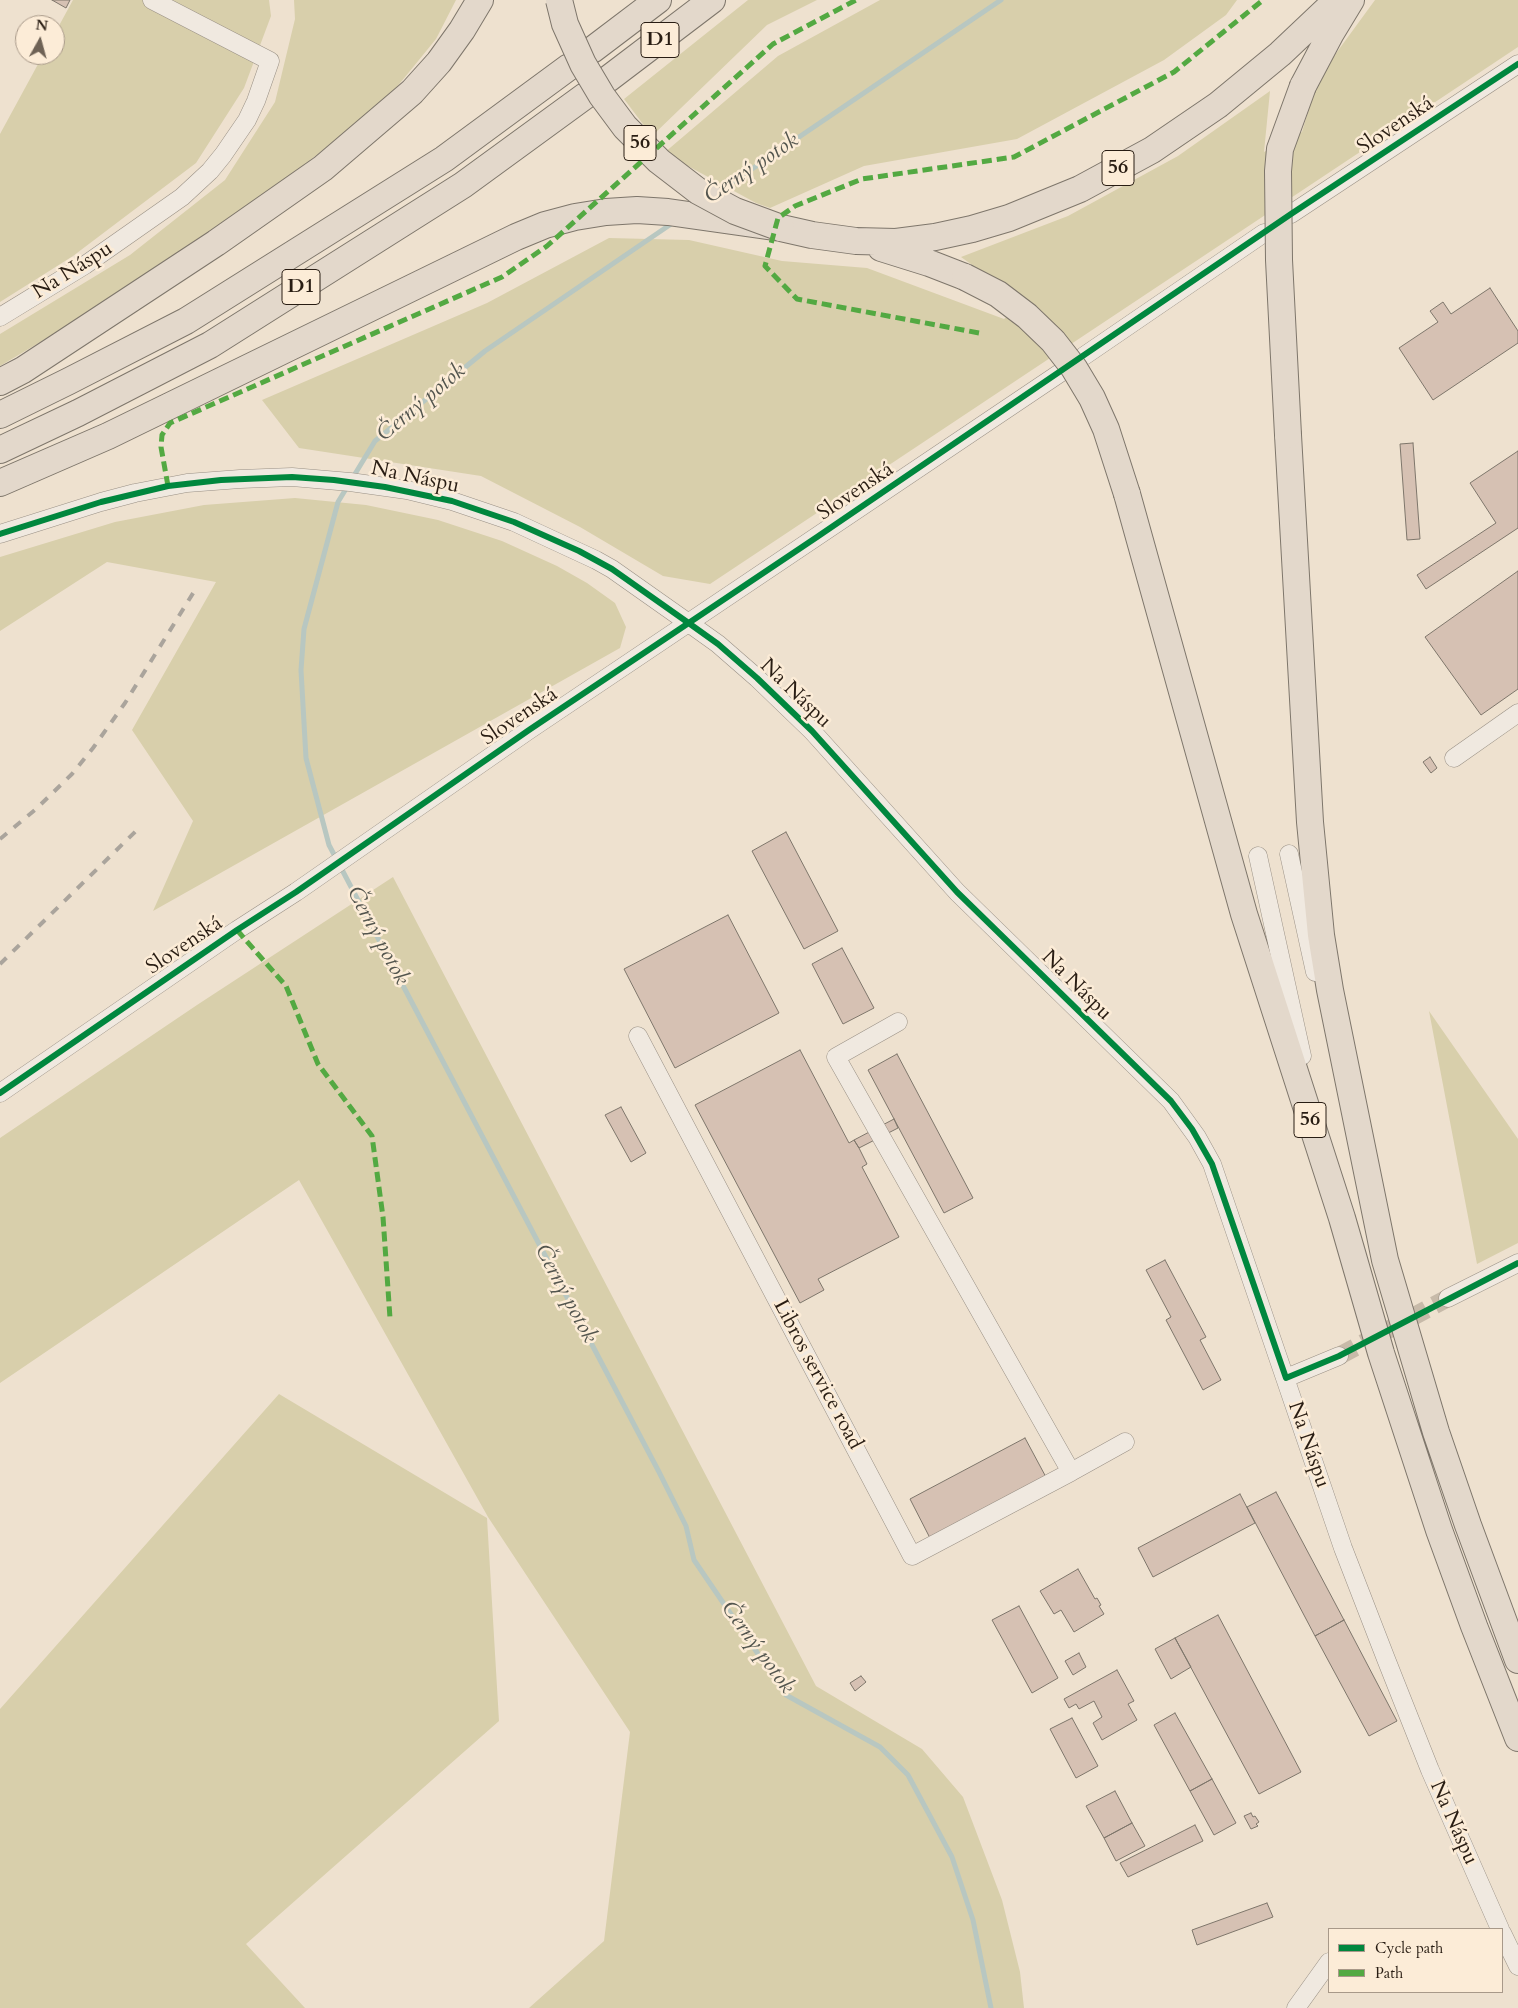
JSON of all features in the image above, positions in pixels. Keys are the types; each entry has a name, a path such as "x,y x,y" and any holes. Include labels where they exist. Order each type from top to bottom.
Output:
{"highway":[{"path":"0,382 23,370 232,233 323,168 412,92 445,54 480,0"},
{"name":"56","path":"559,0 565,24 583,64 602,96 632,134 659,162 698,191 735,211 781,228 812,236 856,241 896,242 935,237 1009,218 1080,188 1152,150 1218,105 1280,54 1337,0"},
{"name":"D1","path":"592,50 658,0"},
{"name":"D1","path":"608,79 712,0"},
{"name":"56","path":"1351,0 1330,33 1303,86 1280,149 1278,171 1279,260 1288,435 1306,768 1315,877 1330,990 1385,1260 1436,1432 1518,1660"},
{"name":"D1","path":"0,415 69,382 186,321 444,159 569,67"},
{"name":"D1","path":"0,450 210,345 463,185 585,96"},
{"name":"D1","path":"0,483 108,436 488,250 545,225 606,212 637,210 668,212 781,228"},
{"name":"56","path":"856,241 929,263 965,277 998,294 1028,316 1053,341 1074,368 1092,398 1106,429 1127,494 1244,914 1342,1218 1381,1353 1439,1530 1518,1738"}],"street":[{"name":"Na Náspu","path":"0,317 120,242 182,197 223,155 247,120 264,81 270,61 152,0"},
{"name":"Slovenská","path":"1291,214 1518,64"},
{"path":"1084,356 1264,233"},
{"name":"Slovenská","path":"0,1093 237,930 296,892 514,740 690,624 1060,373"},
{"name":"Na Náspu","path":"0,534 101,502 168,486 240,479 306,478 407,490 482,510 546,536 612,569 718,644 756,678 812,731 957,892 1177,1108 1198,1137 1212,1164 1344,1548 1386,1659 1430,1770 1500,1928"},
{"path":"1454,758 1518,712"},
{"path":"1289,854 1328,1032 1374,1213"},
{"path":"1258,856 1298,1039 1342,1218"},
{"path":"898,1022 836,1057 1071,1472 1125,1442"},
{"name":"Libros service road","path":"638,1036 912,1556 1071,1472"},
{"path":"1448,1298 1518,1263"},
{"path":"1286,1378 1339,1356"},
{"path":"1503,1935 1518,1966"},
{"path":"1296,2008 1328,1963"}],"shaded area":[{"path":"73,0 269,0 271,16 244,88 196,163 73,256 0,302 0,134 38,65 65,65 65,15"},
{"path":"294,0 456,0 436,39 383,104 254,203 141,282 0,366 0,334 130,255 225,180 275,102 295,19"},
{"path":"748,0 817,0 767,25 652,136 624,99"},
{"path":"880,0 1237,0 1226,15 1164,60 1017,139 864,166 770,208 756,203 664,153 778,56"},
{"path":"1375,0 1518,0 1518,47 710,584 663,576 580,527 481,476 299,448 262,400 487,303 609,238 689,240 782,261 867,268 1004,319 1024,302 961,257 1068,216 1178,156 1270,91 1264,152 1302,132 1318,78"},
{"path":"295,498 366,505 438,520 502,541 557,566 587,583 615,603 626,627 620,648 153,911 193,821 132,730 216,582 107,562 0,631 0,557 115,522 204,505"},
{"path":"393,877 816,1686 922,1749 963,1797 1002,1900 1020,1972 1024,2008 529,2008 604,1941 630,1732 488,1517 299,1180 0,1383 0,1138 197,1005"},
{"path":"1429,1011 1518,1139 1518,1243 1477,1264"},
{"path":"279,1394 487,1518 499,1721 246,1944 305,2008 0,2008 0,1709"}],"building":[{"path":"52,0 70,0 66,8"},
{"path":"1490,288 1518,331 1518,343 1433,400 1399,348 1438,322 1430,311 1443,302 1451,314"},
{"path":"1413,443 1420,539 1407,540 1400,444"},
{"path":"1518,451 1518,528 1426,589 1417,575 1496,523 1470,483"},
{"path":"1518,571 1518,689 1481,715 1425,637"},
{"path":"1430,757 1437,768 1431,773 1423,762"},
{"path":"786,832 838,931 804,949 752,851"},
{"path":"728,915 779,1013 675,1068 624,969"},
{"path":"842,948 874,1008 843,1024 812,964"},
{"path":"800,1050 849,1143 854,1140 859,1148 867,1164 862,1167 899,1237 818,1279 824,1290 800,1303 695,1105"},
{"path":"897,1054 973,1198 944,1213 868,1070"},
{"path":"621,1107 646,1153 631,1162 605,1115"},
{"path":"894,1119 898,1128 859,1148 854,1140"},
{"path":"1165,1260 1206,1337 1200,1340 1221,1380 1203,1390 1166,1320 1171,1317 1146,1270"},
{"path":"1025,1438 1047,1479 931,1540 910,1499"},
{"path":"1276,1492 1344,1620 1315,1636 1247,1507"},
{"path":"1240,1494 1255,1523 1153,1577 1138,1548"},
{"path":"1078,1569 1095,1599 1097,1598 1104,1614 1074,1632 1061,1610 1054,1614 1040,1591"},
{"path":"1019,1606 1058,1678 1032,1693 992,1620"},
{"path":"1218,1615 1301,1772 1259,1794 1175,1638"},
{"path":"1344,1620 1397,1721 1369,1736 1315,1636"},
{"path":"1175,1638 1191,1667 1171,1679 1155,1649"},
{"path":"1079,1653 1086,1667 1073,1675 1065,1661"},
{"path":"1117,1670 1134,1701 1128,1704 1137,1720 1102,1740 1093,1723 1102,1717 1094,1701 1079,1709 1076,1704 1069,1708 1064,1699"},
{"path":"861,1676 866,1682 855,1691 850,1683"},
{"path":"1175,1713 1212,1779 1190,1791 1154,1725"},
{"path":"1072,1718 1098,1766 1076,1778 1050,1729"},
{"path":"1212,1779 1236,1823 1214,1835 1190,1791"},
{"path":"1115,1791 1132,1823 1104,1838 1086,1806"},
{"path":"1251,1813 1259,1822 1256,1824 1258,1826 1251,1829 1244,1816"},
{"path":"1132,1823 1145,1846 1116,1861 1104,1838"},
{"path":"1195,1825 1203,1841 1128,1877 1120,1863"},
{"path":"1267,1903 1273,1917 1197,1945 1192,1930"}],"waterway":[{"name":"Černý potok","path":"718,192 1001,0"},
{"name":"Černý potok","path":"674,222 485,351 375,441 338,502 304,629 301,670 306,758 329,845 659,1472 686,1526 694,1560 786,1695 880,1747 908,1775 952,1857 973,1920 991,2008"}],"tunnel":[{"path":"1339,1356 1448,1298"}],"railway":[{"path":"0,839 36,809 72,774 93,748 125,703 195,590"},
{"path":"0,964 137,830"}],"marked path":[{"path":"168,486 161,447 162,435 170,423 502,277 547,246 773,44 856,0"},
{"path":"979,333 797,299 765,266 778,218 795,206 862,179 1014,157 1174,72 1263,0"},
{"path":"237,930 286,986 318,1064 372,1136 383,1217 390,1318"}],"cycle path":[{"path":"0,1093 237,930 296,892 529,730 817,537 1291,214 1518,64"},
{"path":"0,534 101,502 168,486 221,480 292,477 334,480 385,487 452,501 514,522 579,551 612,569 690,624 718,644 757,678 812,731 957,892 1171,1101 1192,1129 1212,1164 1286,1378 1339,1356 1518,1263"}]}
